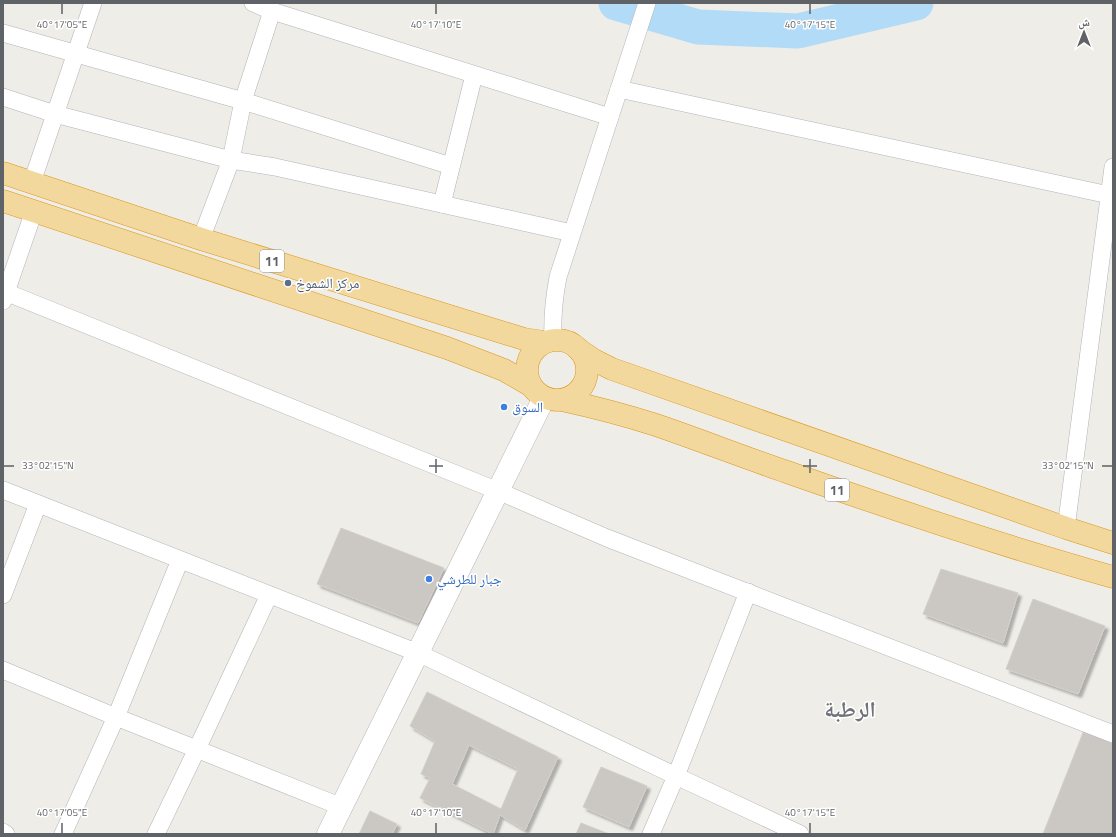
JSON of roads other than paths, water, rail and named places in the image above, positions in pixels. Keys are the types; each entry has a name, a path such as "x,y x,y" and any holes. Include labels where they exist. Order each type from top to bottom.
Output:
{"highway":[{"name":"11","path":"3,173 201,239 517,336 548,341 563,341 572,344 594,360 612,369 1066,528 1113,543"},
{"name":"11","path":"3,201 453,350 504,370 545,394 657,425 878,504 1113,577"},
{"path":"548,341 536,348 530,356 527,366 527,375 545,394 571,397 579,392 587,375 587,366 579,350"}],"street":[{"path":"32,182 93,3"},
{"path":"253,3 272,11 610,117"},
{"path":"548,341 552,325 558,276 647,3"},
{"path":"201,239 230,160 243,101 272,11"},
{"path":"3,33 243,101 451,166"},
{"path":"442,204 474,74"},
{"path":"619,89 1109,195"},
{"path":"3,97 55,114 230,160 275,167 572,233"},
{"path":"1066,528 1113,167"},
{"path":"34,211 4,295 498,491 607,538 1113,734"},
{"path":"328,834 545,394"},
{"path":"3,490 418,653 800,834"},
{"path":"3,595 38,504"},
{"path":"63,834 116,717 180,560"},
{"path":"651,834 676,776 748,592"},
{"path":"156,834 269,595"},
{"path":"3,670 116,717 342,807"}],"waterway":[{"path":"616,3 698,27 798,31 916,3"}],"place":[{"name":"مركز الشموخ","path":"288,283"},
{"name":"السوق","path":"504,407"},
{"name":"جبار للطرشي","path":"429,579"}],"district":[{"name":"الرطبة","path":"850,709"}]}
